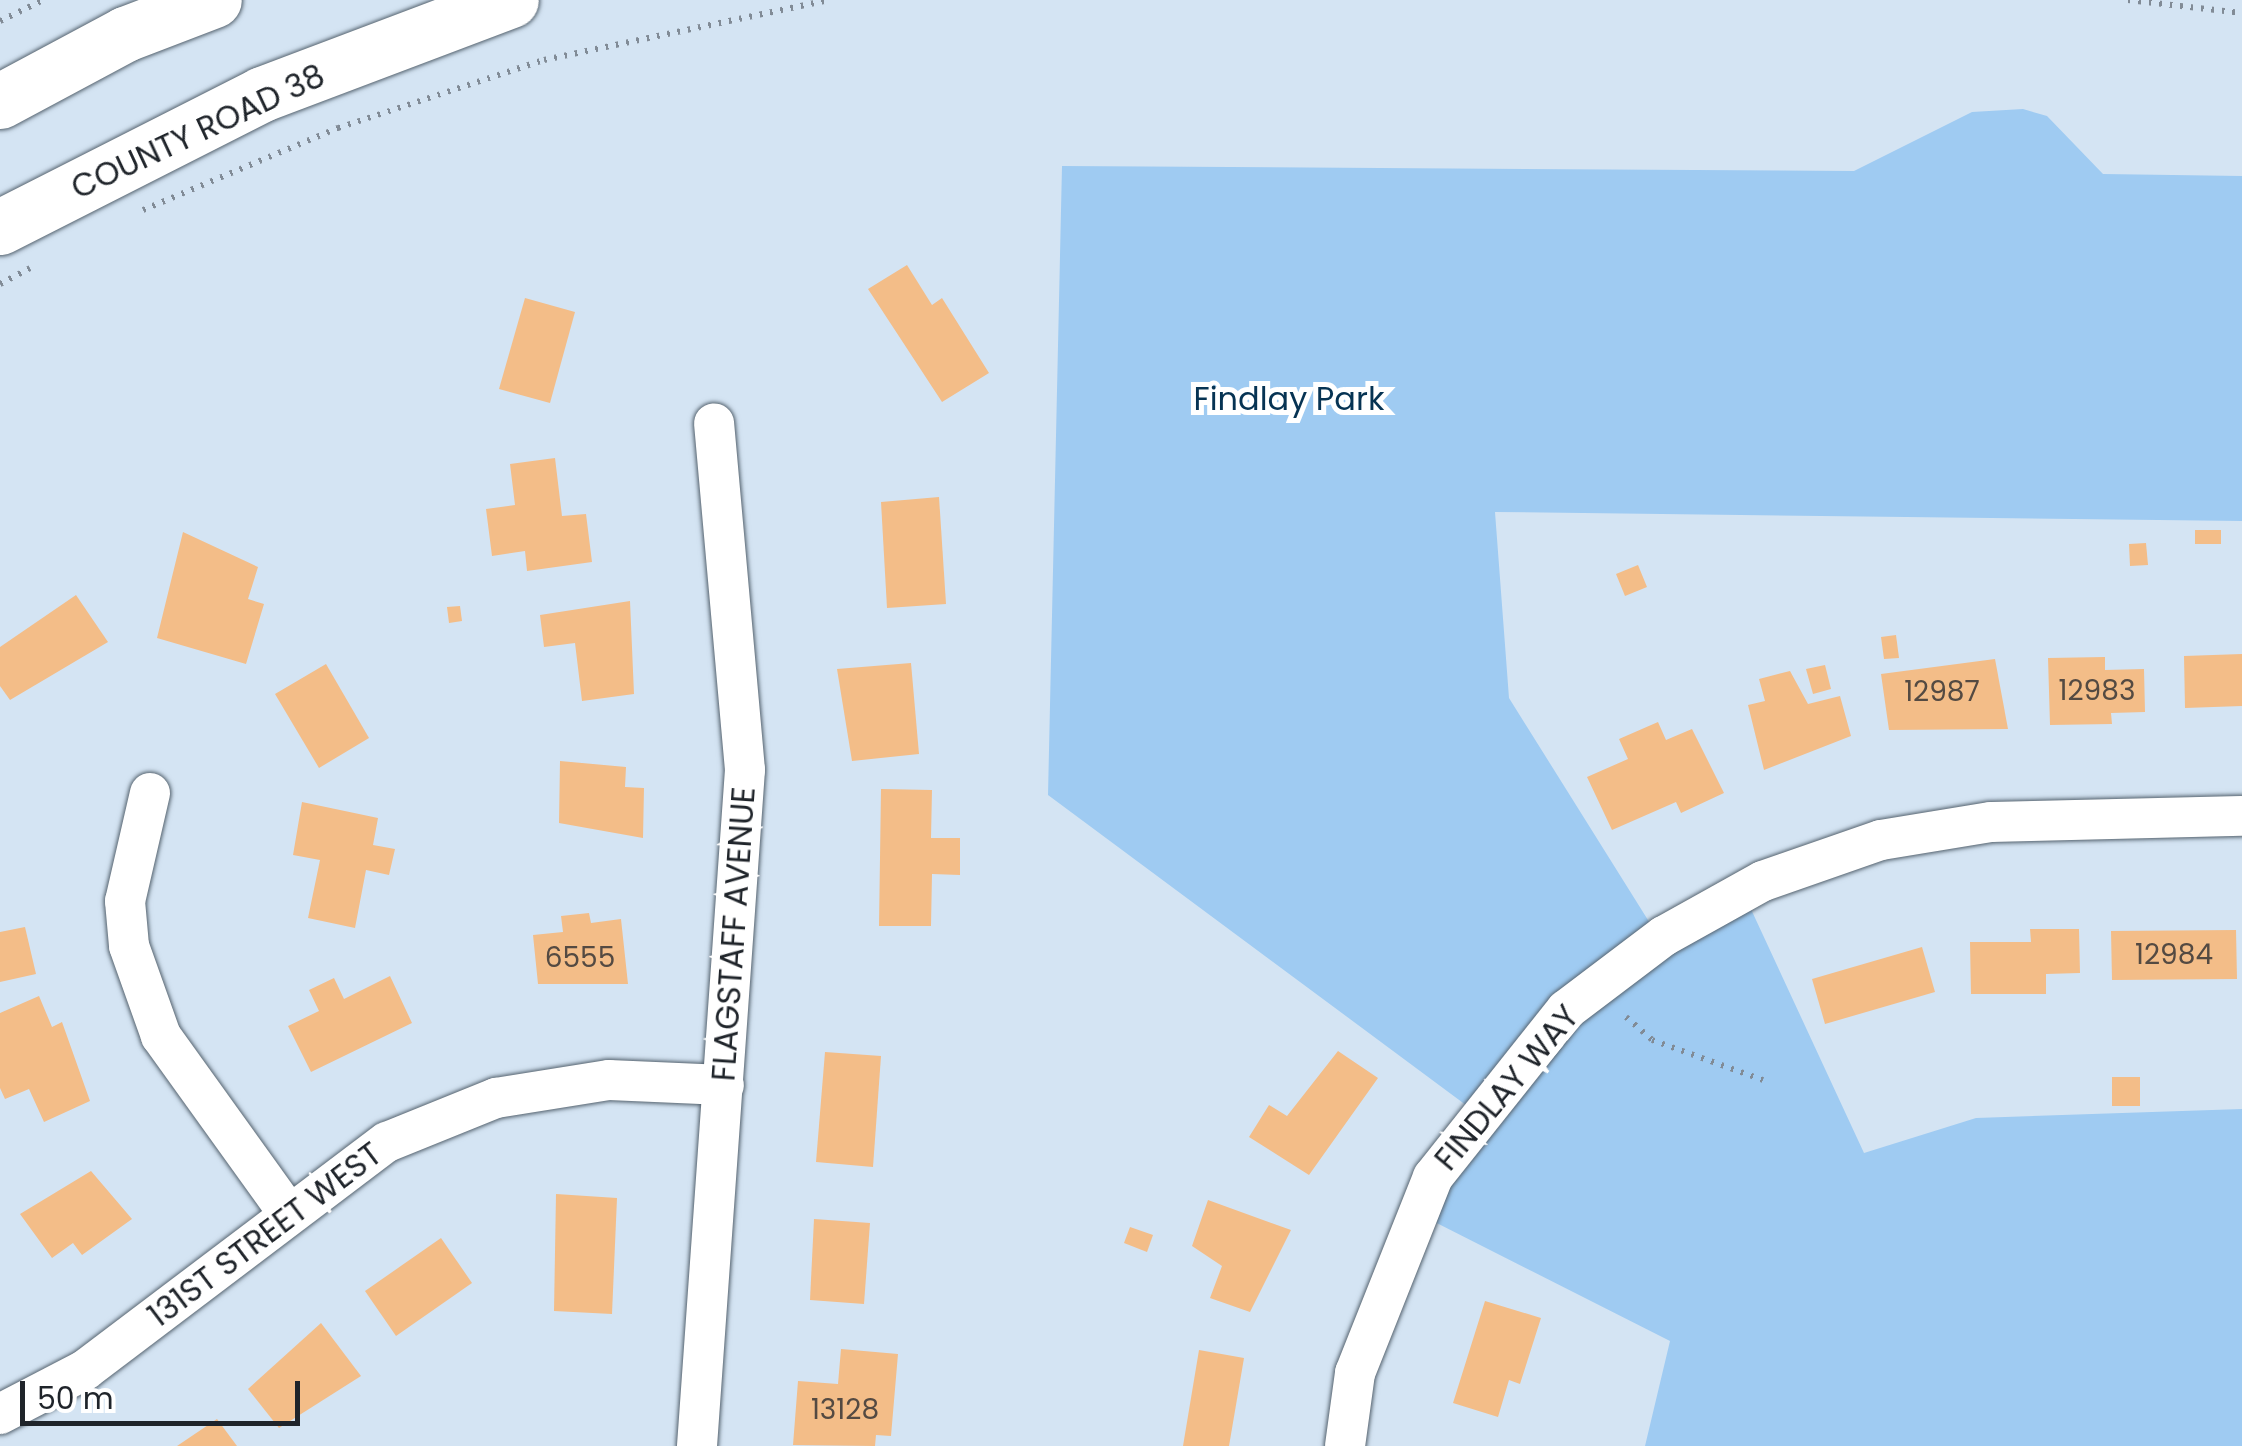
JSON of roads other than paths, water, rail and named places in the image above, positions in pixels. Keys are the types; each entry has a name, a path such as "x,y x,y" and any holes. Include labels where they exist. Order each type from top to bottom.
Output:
{"main road":[{"path":"0,101 125,34 214,0"},
{"name":"COUNTY ROAD 38","path":"0,227 262,94 511,0"}],"street":[{"name":"FLAGSTAFF AVENUE","path":"697,1446 745,770 714,423"},
{"path":"150,793 125,901 129,946 161,1036 288,1214"},
{"name":"FINDLAY WAY","path":"1345,1446 1355,1373 1433,1177 1566,1010 1664,936 1763,881 1881,840 1992,822 2242,816"},
{"name":"131ST STREET WEST","path":"0,1414 85,1370 387,1142 496,1098 609,1080 724,1084"}],"park label":[{"name":"Findlay Park","path":"1289,399"}]}
